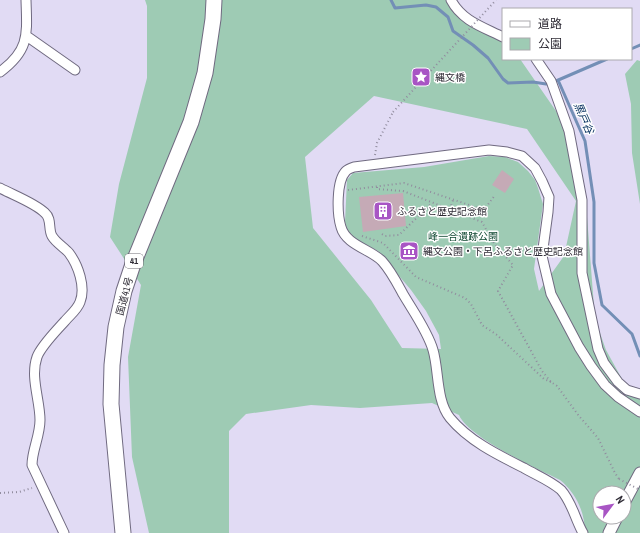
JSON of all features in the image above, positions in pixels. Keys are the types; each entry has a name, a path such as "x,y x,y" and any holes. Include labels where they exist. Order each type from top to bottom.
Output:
{"highway":[{"name":"国道41号","path":"123,533 111,404 112,365 116,327 124,292 133,264 191,122 205,73 214,0"}],"street":[{"path":"0,72 9,66 19,55 24,45 27,30 26,0"},
{"path":"451,0 454,7 468,20 502,37"},
{"path":"26,36 76,70"},
{"path":"537,60 551,81 569,131 582,200 582,273 598,349 604,363 618,382 627,390 640,394"},
{"path":"583,533 568,500 560,490 547,480 485,447 468,435 448,416 442,403 433,350 427,337 391,274 381,261 354,243 346,236 341,228 339,217 339,186 347,170 354,167 489,150 507,152 522,156 535,168 549,197 542,256 551,294 579,347 605,385 640,412"},
{"path":"0,188 39,208 47,214 51,224 51,234 70,254 80,276 82,294 80,302 75,311 37,356 35,367 40,420 39,431 32,455 32,465 64,533"},
{"path":"632,488 640,474"}],"path":[{"path":"374,165 377,143 393,112 496,0"},
{"path":"339,192 404,183 484,210 495,195"},
{"path":"377,187 377,189 403,191 482,222 493,242 513,265 498,291 542,371 551,382"},
{"path":"450,210 453,200"},
{"path":"382,234 386,236 399,235 432,203"},
{"path":"360,235 383,243 416,277 465,298 472,304 482,325 497,335 544,379 557,386 579,416 598,438 619,479 640,490"},
{"path":"0,492 19,492 41,484"}],"green space":[{"name":"峰一合遺跡公園","path":"145,0 454,0 460,8 502,39 502,60 521,60 556,111 579,156 587,217 595,319 606,350 622,379 640,395 640,533 585,533 585,525 581,510 575,497 566,485 560,480 489,443 465,424 459,415 432,403 360,408 311,405 246,414 229,431 229,533 149,533 132,457 128,357 141,285 110,237 119,184 147,78 147,6","holes":["374,96 527,129 576,201 564,256 539,291 534,269 543,204 535,180 518,162 505,157 489,156 424,167 353,173 347,180 345,222 347,230 355,239 378,251 411,290 426,311 439,335 441,349 402,348 371,300 313,228 305,157"]},
{"path":"637,60 640,61 640,204 632,153 631,104 625,74"}],"building":[{"path":"502,170 514,179 505,193 492,185"},
{"name":"ふるさと歴史記念館","path":"403,193 406,226 363,232 359,197"}],"waterway":[{"name":"黒戸谷","path":"391,0 395,8 426,5 436,7 448,17 453,31 488,58 503,79 508,83 551,83"},
{"path":"632,49 640,45"},
{"path":"556,81 605,60"},
{"name":"黒戸谷","path":"558,80 585,141 594,202 594,263 602,305 632,334 640,356"}],"place":[{"name":"縄文橋","path":"421,77"},
{"name":"ふるさと歴史記念館","path":"383,211"},
{"name":"縄文公園・下呂ふるさと歴史記念館","path":"409,251"}]}
